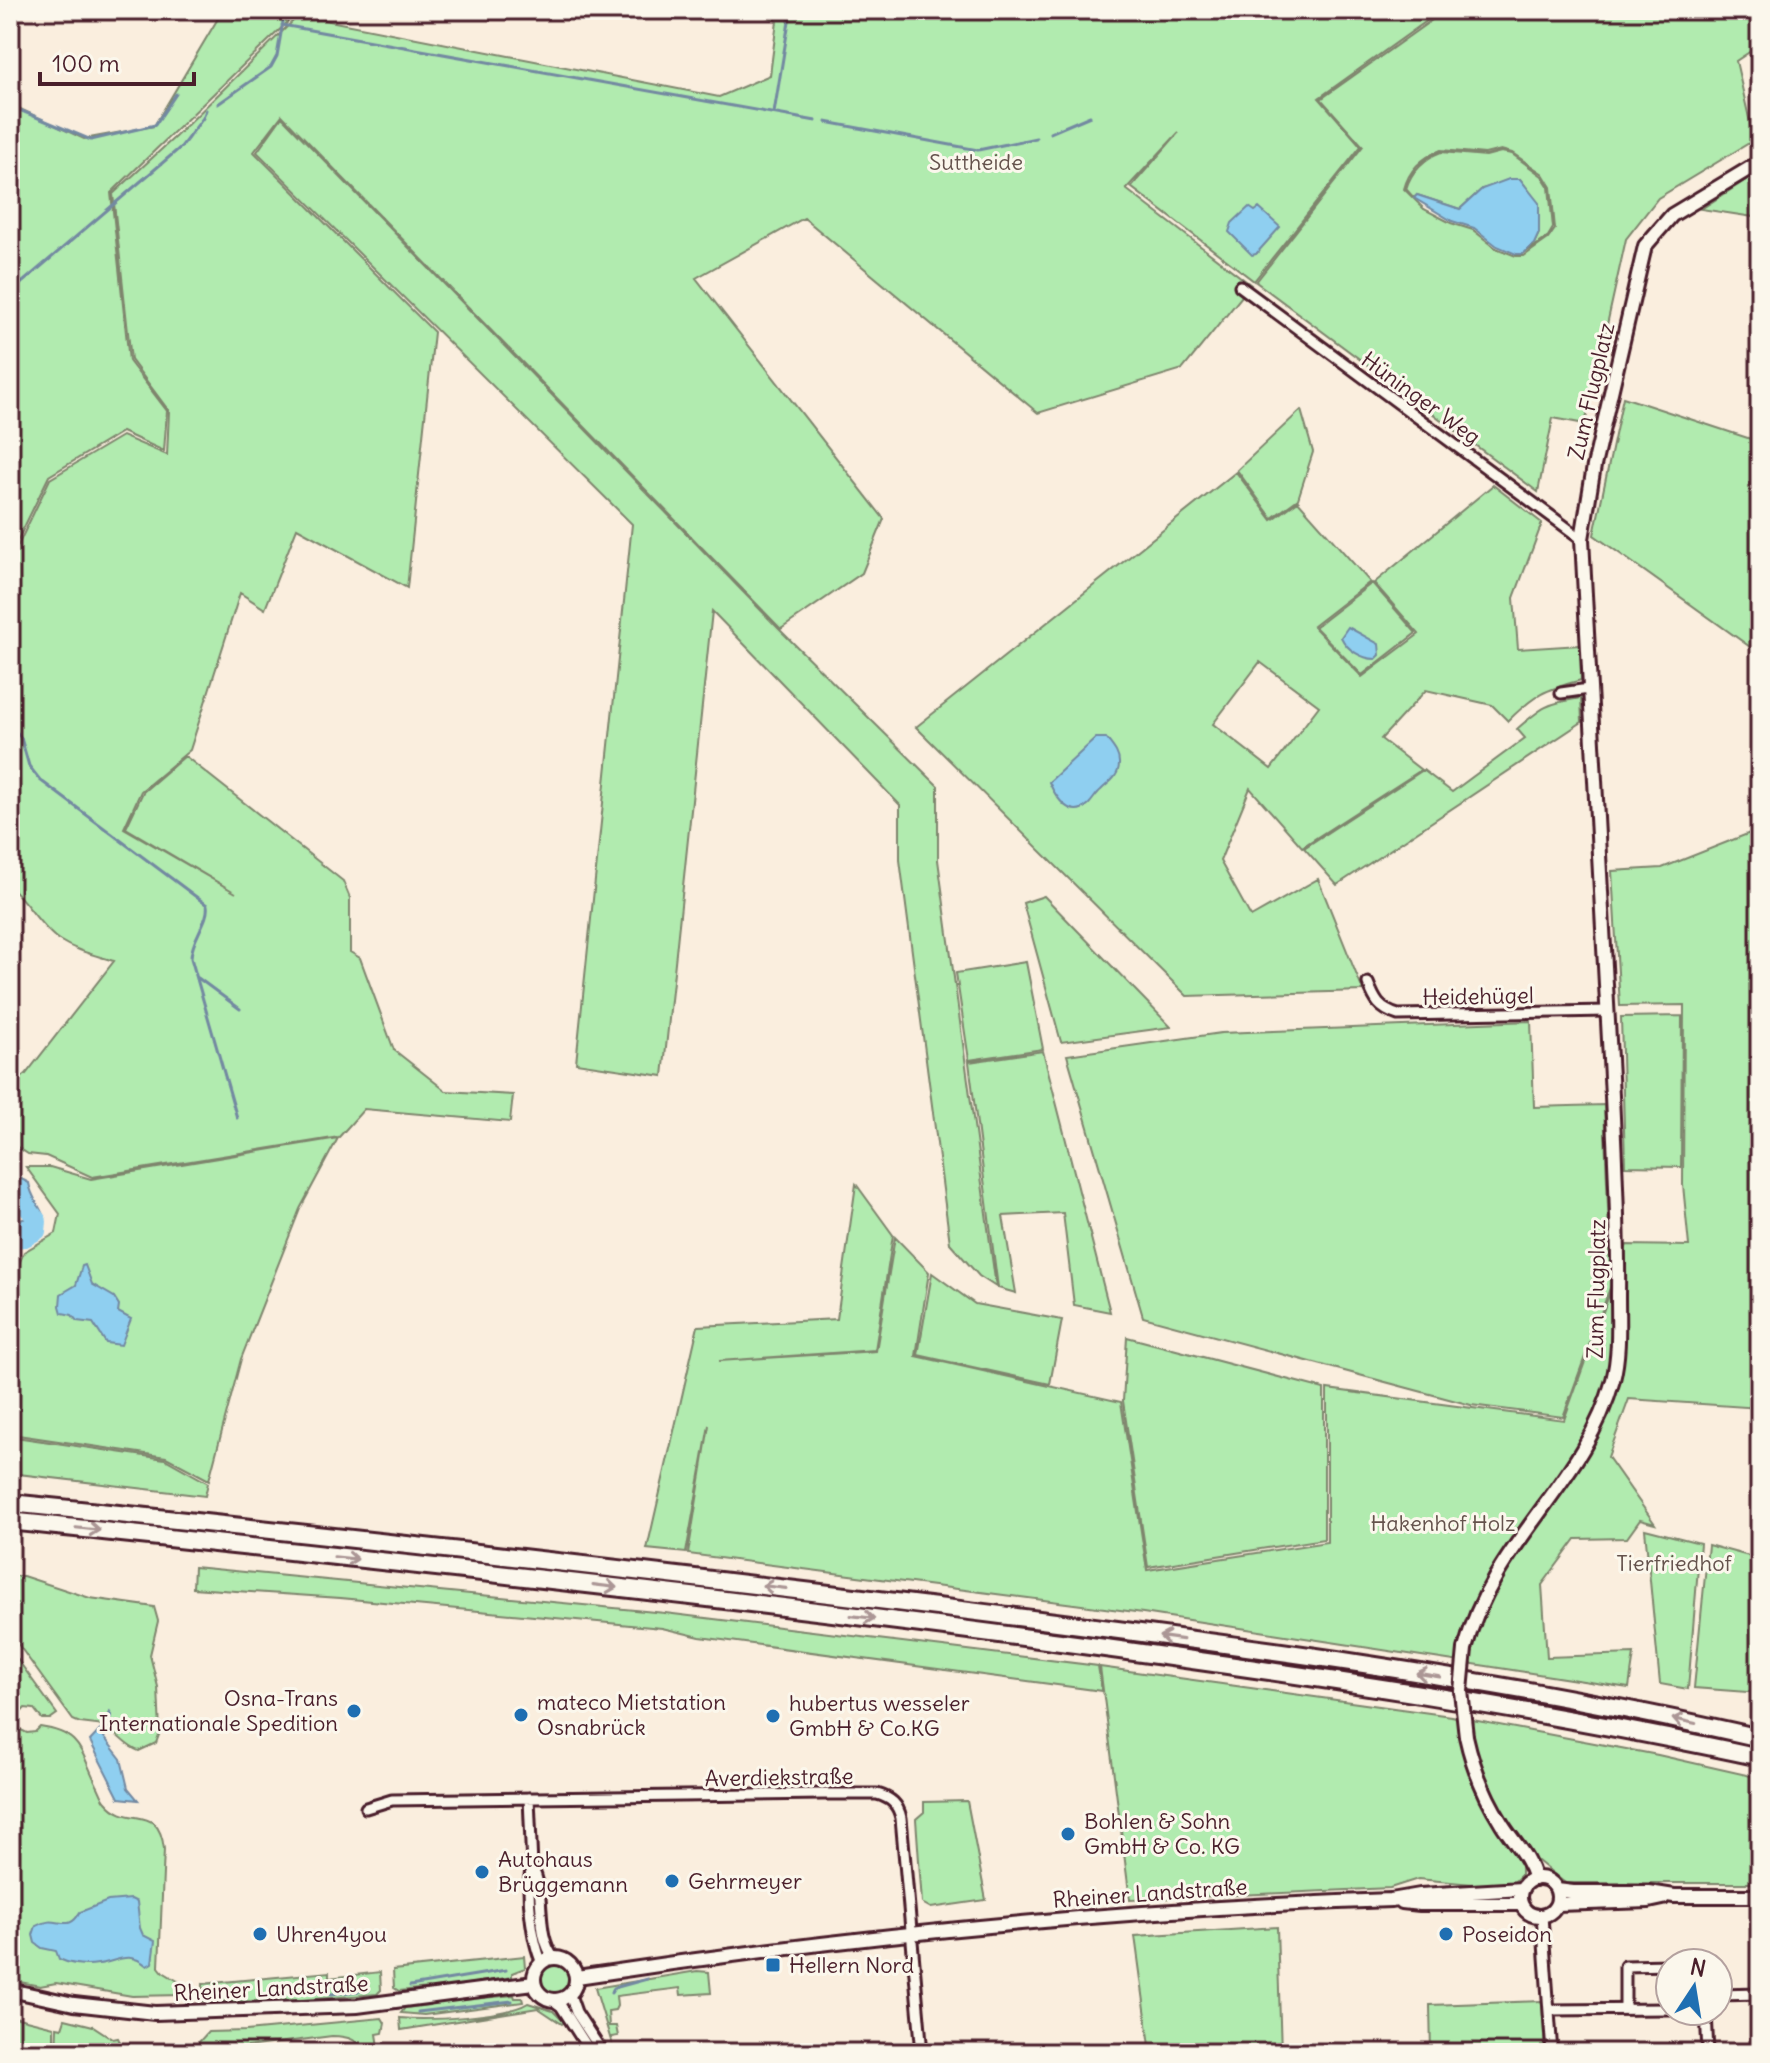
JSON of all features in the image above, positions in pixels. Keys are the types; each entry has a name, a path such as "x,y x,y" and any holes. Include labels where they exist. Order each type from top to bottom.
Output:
{"highway":[{"path":"10,1503 604,1566 1062,1623 1531,1692 1760,1738"},
{"path":"10,1521 611,1586 1174,1657 1481,1703 1760,1757"}],"street":[{"name":"Zum Flugplatz","path":"1535,1879 1528,1859 1489,1803 1477,1776 1466,1736 1461,1691 1465,1649 1483,1598 1528,1524 1557,1489 1592,1435 1613,1379 1618,1336 1607,1011 1582,539 1594,466 1645,246 1672,215 1760,162"},
{"name":"Hüninger Weg","path":"1240,286 1582,539"},
{"path":"1561,693 1589,689"},
{"name":"Heidehügel","path":"1368,983 1377,1005 1398,1015 1607,1011"},
{"name":"Averdiekstraße","path":"366,1808 392,1800 885,1796 896,1804 901,1818 913,1933"},
{"path":"529,1798 532,1867 539,1878 548,1960"},
{"path":"1557,1890 1557,1904 1551,1912 1542,1916 1530,1914 1521,1904 1522,1889 1535,1879 1548,1880 1557,1890 1573,1892 1760,1896"},
{"name":"Rheiner Landstraße","path":"577,1977 913,1933 1178,1910 1391,1900 1420,1895 1522,1889"},
{"path":"1557,1904 1649,1901 1674,1896"},
{"name":"Rheiner Landstraße","path":"1391,1900 1420,1904 1521,1904"},
{"path":"1542,1916 1552,2053"},
{"path":"913,1933 922,2053"},
{"path":"554,2001 570,1995 574,1990 577,1977 567,1961 548,1960 535,1972 534,1983 541,1996 561,2006 591,2053"},
{"path":"1625,2009 1625,1966 1654,1965"},
{"name":"Rheiner Landstraße","path":"10,1990 74,2004 155,2013 357,2006 534,1983"},
{"path":"1734,1995 1760,1994"},
{"path":"570,1995 576,2012 603,2053"},
{"path":"1549,2010 1654,2009"},
{"path":"1707,2027 1708,2053"}],"green space":[{"path":"223,10 295,10 297,13 111,193 129,361 167,411 164,451 122,432 49,476 10,556 10,104 84,139 154,126"},
{"name":"Suttheide","path":"754,10 1442,10 1319,98 1361,146 1254,281 1131,187 1179,132 1126,189 1251,285 1183,369 1038,413 804,218 696,278 884,519 862,573 781,629 282,115 254,152 434,332 407,588 297,528 265,609 240,593 190,750 141,791 124,828 236,893 126,828 143,792 185,756 343,881 350,898 350,952 360,958 394,1050 446,1091 513,1095 510,1122 364,1109 339,1137 92,1177 46,1156 28,1154 14,1145 10,1152 10,1087 26,1074 114,961 59,940 10,887 10,562 50,479 122,436 167,455 169,411 131,360 113,194 299,15 719,97 770,75 777,21"},
{"path":"1446,10 1760,10 1760,45 1736,61 1754,140 1658,198 1626,239 1585,424 1553,418 1538,492 1256,282 1363,146 1321,99","holes":["1441,150 1485,154 1501,150 1512,153 1543,174 1551,187 1555,229 1548,239 1524,256 1496,248 1473,230 1424,209 1404,189 1418,165"]},
{"path":"282,117 779,629 938,786 938,860 996,1287 979,1276 950,1243 900,860 900,805 712,611 663,1076 576,1063 632,524 257,152"},
{"path":"1441,152 1486,156 1501,152 1512,154 1542,176 1549,187 1553,228 1547,238 1523,254 1534,244 1539,233 1539,204 1520,179 1482,189 1460,209 1417,195 1414,198 1406,189 1411,176 1429,158"},
{"path":"1760,171 1760,218 1701,209"},
{"path":"1623,397 1760,442 1760,654 1594,535"},
{"path":"1301,410 1313,452 1298,499 1272,518 1237,470"},
{"path":"1236,472 1272,520 1298,501 1370,582 1313,626 1362,677 1419,634 1374,583 1493,485 1542,523 1514,598 1518,649 1580,645 1581,680 1541,694 1508,721 1492,705 1426,690 1381,739 1421,770 1302,847 1250,788 1220,861 1251,917 1318,879 1363,991 1187,996 916,727","holes":["1260,662 1319,706 1271,769 1213,724"]},
{"path":"1372,583 1416,633 1362,675 1315,627"},
{"path":"1581,698 1582,722 1337,885 1304,848 1423,770 1452,792 1525,738 1517,729 1533,716 1552,704"},
{"name":"Hakenhof Holz","path":"1760,829 1760,1408 1629,1399 1608,1457 1655,1524 1640,1520 1627,1538 1576,1539 1542,1585 1547,1657 1634,1654 1629,1688 1143,1613 688,1554 709,1425 686,1553 647,1549 698,1326 837,1319 856,1184 893,1235 875,1350 719,1361 876,1351 895,1237 929,1272 916,1356 1121,1402 1147,1570 1327,1542 1327,1389 1564,1420 1627,1245 1689,1246 1683,1185 1684,1005 1620,1006 1612,871 1662,868"},
{"path":"1044,896 1171,1027 1061,1042 1023,903"},
{"path":"1026,962 1043,1049 969,1060 956,973"},
{"path":"1682,1016 1681,1167 1625,1166 1621,1017"},
{"path":"1531,1021 1534,1107 1604,1105 1611,1285 1563,1417 1471,1405 1143,1317 1067,1055 1221,1033"},
{"path":"1043,1051 1110,1312 1074,1305 1063,1213 1003,1216 1016,1293 998,1288 969,1062"},
{"path":"338,1138 300,1209 241,1359 209,1480 166,1457 18,1435 10,1399 10,1285 24,1252 56,1233 60,1214 26,1167 50,1167 91,1179"},
{"path":"932,1273 975,1304 1062,1320 1050,1384 918,1355"},
{"path":"1127,1337 1324,1389 1324,1539 1148,1567 1123,1401"},
{"path":"10,1407 16,1437 165,1459 208,1483 205,1496 10,1473"},
{"name":"Tierfriedhof","path":"1645,1529 1700,1543 1688,1689 1660,1684"},
{"path":"1708,1545 1760,1559 1760,1693 1694,1688"},
{"path":"194,1567 665,1613 1098,1666 1102,1691 700,1637 662,1628 340,1598 193,1588"},
{"path":"10,1576 23,1576 90,1598 154,1607 158,1621 150,1655 158,1687 160,1732 156,1743 139,1751 130,1747 107,1728 112,1717 110,1713 104,1726 73,1720 10,1633"},
{"path":"10,1649 57,1714 50,1719 42,1719 34,1709 25,1708 17,1717 19,1729 27,1733 35,1732 40,1727 72,1739 83,1753 106,1802 124,1814 149,1820 161,1834 164,1849 159,1967 181,1983 182,1995 132,1996 56,1983 40,1986 10,1980 14,1963 10,1961"},
{"path":"1100,1667 1451,1716 1658,1755 1760,1778 1760,1883 1565,1883 1538,1861 1521,1865 1521,1875 1512,1884 1483,1885 1418,1879 1390,1888 1130,1900"},
{"path":"967,1801 986,1900 931,1908 922,1903 916,1819 924,1812 924,1802"},
{"path":"1277,1927 1281,2053 1151,2053 1135,1936"},
{"path":"524,1956 525,1968 512,1973 512,1977 429,1990 399,1991 394,1988 393,1970"},
{"path":"554,1964 565,1968 569,1979 565,1990 554,1994 543,1990 539,1979 543,1968"},
{"path":"697,1971 709,1972 711,1993 681,1995 680,1988 616,1996 615,2010 608,2011 609,2026 616,2026 618,2036 611,2037 612,2044 595,1988"},
{"path":"329,1972 329,1978 380,1972 381,1990 377,1994 279,2002 203,2001 203,1984"},
{"path":"514,1995 515,1998 522,1998 523,2002 424,2015 401,2013 405,2008 429,2003"},
{"path":"1542,2001 1545,2053 1431,2053 1430,2005"},
{"path":"528,2003 553,2011 564,2022 562,2024 538,2008 401,2030 400,2018 485,2015"},
{"path":"10,2016 54,2027 54,2053 10,2053"},
{"path":"382,2018 385,2023 383,2033 377,2034 380,2053 368,2053 352,2040 332,2036 199,2053 198,2043 208,2032"},
{"path":"65,2019 93,2026 113,2039 118,2038 126,2053 56,2053 57,2027 62,2028"}],"water":[{"path":"1509,179 1520,179 1539,203 1539,233 1534,244 1523,254 1497,246 1474,228 1452,221 1414,198 1417,195 1460,209 1482,189"},
{"path":"1249,207 1255,211 1259,208 1280,227 1252,255 1229,232 1232,223"},
{"path":"1348,627 1379,644 1380,655 1376,659 1360,655 1347,646 1341,637"},
{"path":"1096,738 1106,738 1115,750 1119,761 1117,773 1089,804 1082,809 1070,809 1056,795 1049,782"},
{"path":"10,1173 29,1183 44,1217 31,1229 19,1232 13,1245 18,1259 10,1268 10,1223 30,1217 31,1212 10,1193"},
{"path":"85,1265 92,1284 114,1297 119,1305 118,1312 131,1319 121,1345 106,1343 93,1323 77,1321 72,1315 62,1313 61,1294 76,1285"},
{"path":"110,1712 112,1717 104,1737 121,1759 128,1788 138,1800 119,1798 90,1741 105,1725"},
{"path":"131,1899 137,1902 143,1935 155,1941 152,1963 147,1966 128,1958 93,1965 73,1963 59,1959 56,1951 35,1943 33,1935 36,1926 71,1922 80,1912 108,1901"}],"waterway":[{"path":"218,104 271,67 277,56 285,10"},
{"path":"774,113 790,15"},
{"path":"282,25 816,121"},
{"path":"10,106 91,140 155,125 176,94"},
{"path":"10,293 181,147 206,110"},
{"path":"1050,133 1090,116"},
{"path":"826,122 978,150 1036,138"},
{"path":"10,723 21,738 29,766 40,780 207,905 206,917 191,958 237,1118"},
{"path":"198,978 240,1009"},
{"path":"10,1193 16,1194 38,1221 37,1231 25,1238 11,1239 10,1245"},
{"path":"410,1986 506,1970"},
{"path":"611,1993 614,1988 647,1979"},
{"path":"331,1994 369,1990"},
{"path":"418,2012 512,2001"}],"place":[{"name":"Osna-Trans Internationale Spedition","path":"354,1711"},
{"name":"mateco Mietstation Osnabrück","path":"521,1715"},
{"name":"hubertus wesseler GmbH & Co.KG","path":"773,1716"},
{"name":"Bohlen & Sohn GmbH & Co. KG","path":"1068,1834"},
{"name":"Autohaus Brüggemann","path":"482,1872"},
{"name":"Gehrmeyer","path":"672,1881"},
{"name":"Uhren4you","path":"260,1934"},
{"name":"Poseidon","path":"1446,1934"},
{"name":"Hellern Nord","path":"773,1965"}]}
